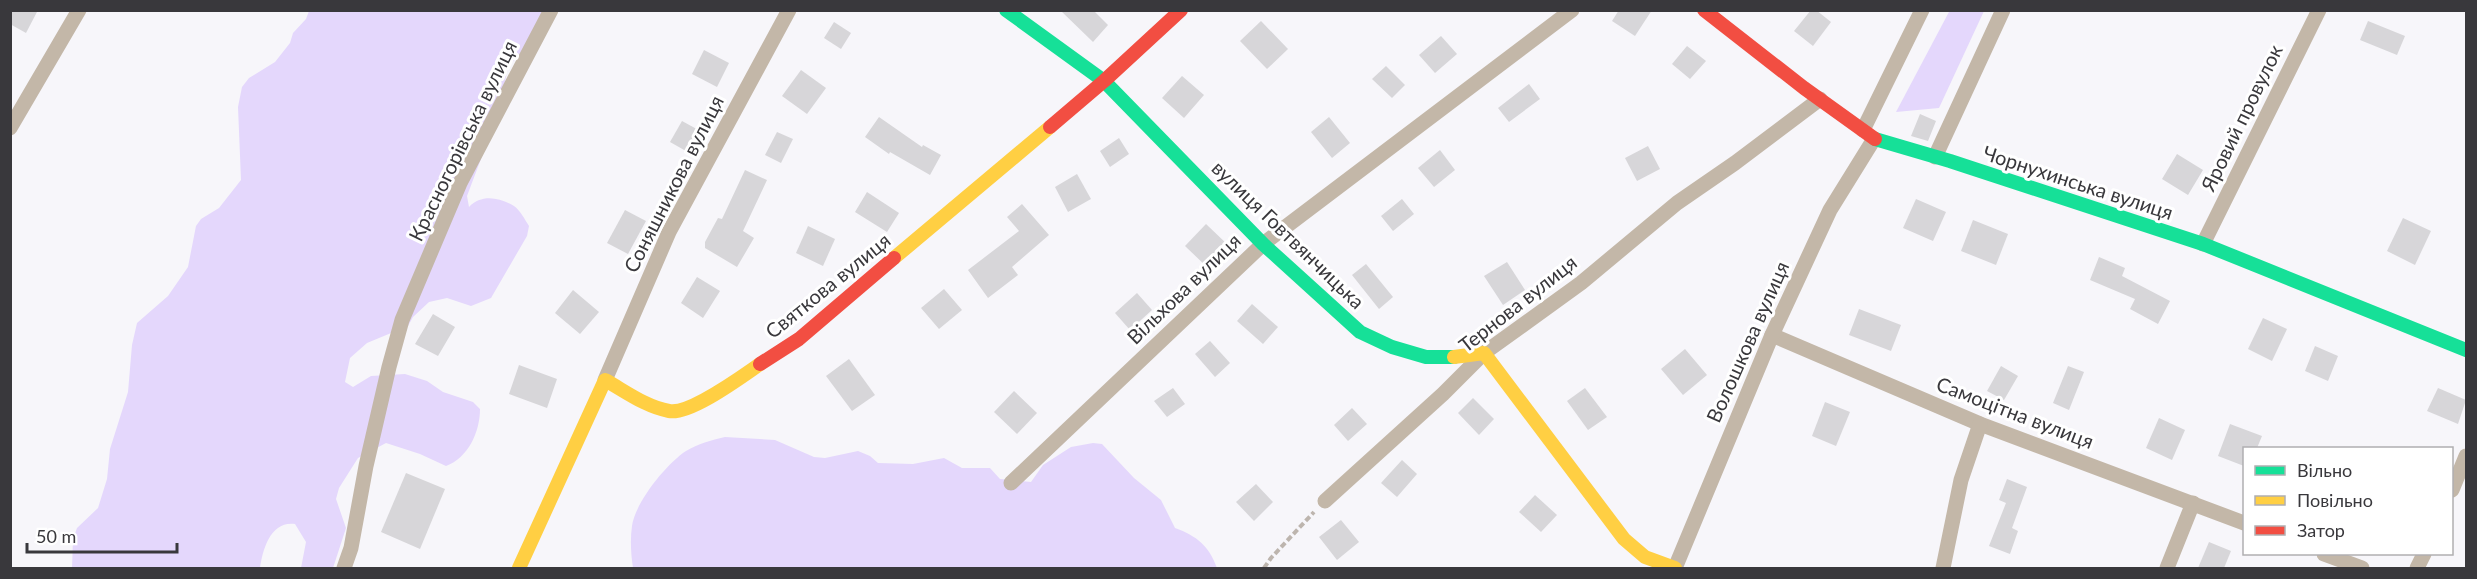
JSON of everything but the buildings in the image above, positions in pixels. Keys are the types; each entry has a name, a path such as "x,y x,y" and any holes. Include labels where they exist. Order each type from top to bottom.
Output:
{"street":[{"path":"10,128 79,10"},
{"name":"Красногорівська вулиця","path":"344,568 351,549 366,466 402,320 460,183 551,10"},
{"name":"Соняшникова вулиця","path":"605,380 669,232 789,10"},
{"name":"вулиця Говтвянчицька","path":"1006,10 1104,81 1263,244 1360,332 1392,347 1426,357 1484,353"},
{"name":"Святкова вулиця","path":"605,380 651,405 671,411 704,401 799,339 1104,81 1181,10"},
{"name":"Вільхова вулиця","path":"1011,483 1263,244 1572,10"},
{"name":"Чорнухинська вулиця","path":"1704,10 1868,134 2203,244 2466,350"},
{"name":"Волошкова вулиця","path":"1675,568 1772,335 1868,134 1922,10"},
{"path":"1935,157 2003,10"},
{"name":"Яровий провулок","path":"2203,244 2319,10"},
{"name":"Тернова вулиця","path":"1325,501 1443,394 1484,353 1581,283 1677,203 1820,99"},
{"name":"Самоцітна вулиця","path":"1772,335 1980,424 2243,523"},
{"path":"1484,353 1623,539 1645,557 1675,568"},
{"path":"519,568 605,380"},
{"path":"1943,568 1960,480 1980,424"},
{"path":"2453,485 2466,456"},
{"path":"2167,568 2193,503"},
{"path":"2327,555 2362,568"}],"path":[{"path":"1264,568 1270,558 1325,501"}],"shaded area":[{"path":"1950,10 1984,11 1939,108 1896,112"},
{"path":"309,11 550,11 530,43 508,67 499,111 467,196 469,207 479,200 490,198 514,206 529,226 527,236 491,298 471,306 447,298 429,302 413,317 408,326 367,343 350,358 345,382 353,387 371,376 405,374 427,381 443,392 473,402 480,409 475,435 461,457 446,466 420,454 386,443 358,458 339,488 336,499 346,528 333,568 301,568 306,542 295,524 287,524 274,531 270,537 263,552 260,568 72,568 73,539 77,528 98,508 107,479 110,449 128,392 132,345 137,323 168,296 188,267 196,226 201,219 219,208 241,180 238,107 242,87 249,78 275,62 290,43 293,33 306,19"},
{"path":"725,437 775,440 814,457 825,458 858,451 870,456 878,463 913,464 944,458 962,468 990,468 1000,479 1031,482 1043,465 1071,447 1093,443 1102,444 1134,478 1161,500 1175,528 1196,538 1206,548 1217,568 633,568 632,526 645,496 670,465 686,451"}],"traffic: fast":[{"path":"1006,10 1104,81 1263,244 1360,332 1392,347 1426,357 1454,357"},
{"path":"1875,139 1950,161 2203,244 2466,350"}],"traffic: slow":[{"path":"894,258 1050,127"},
{"path":"1454,357 1484,353 1624,539 1645,557 1675,568"},
{"path":"519,568 605,380 652,406 678,411 715,394 760,364"}],"traffic: jam":[{"path":"1050,127 1181,10"},
{"path":"1704,10 1804,88 1875,139"},
{"path":"760,364 799,339 894,258"}]}
